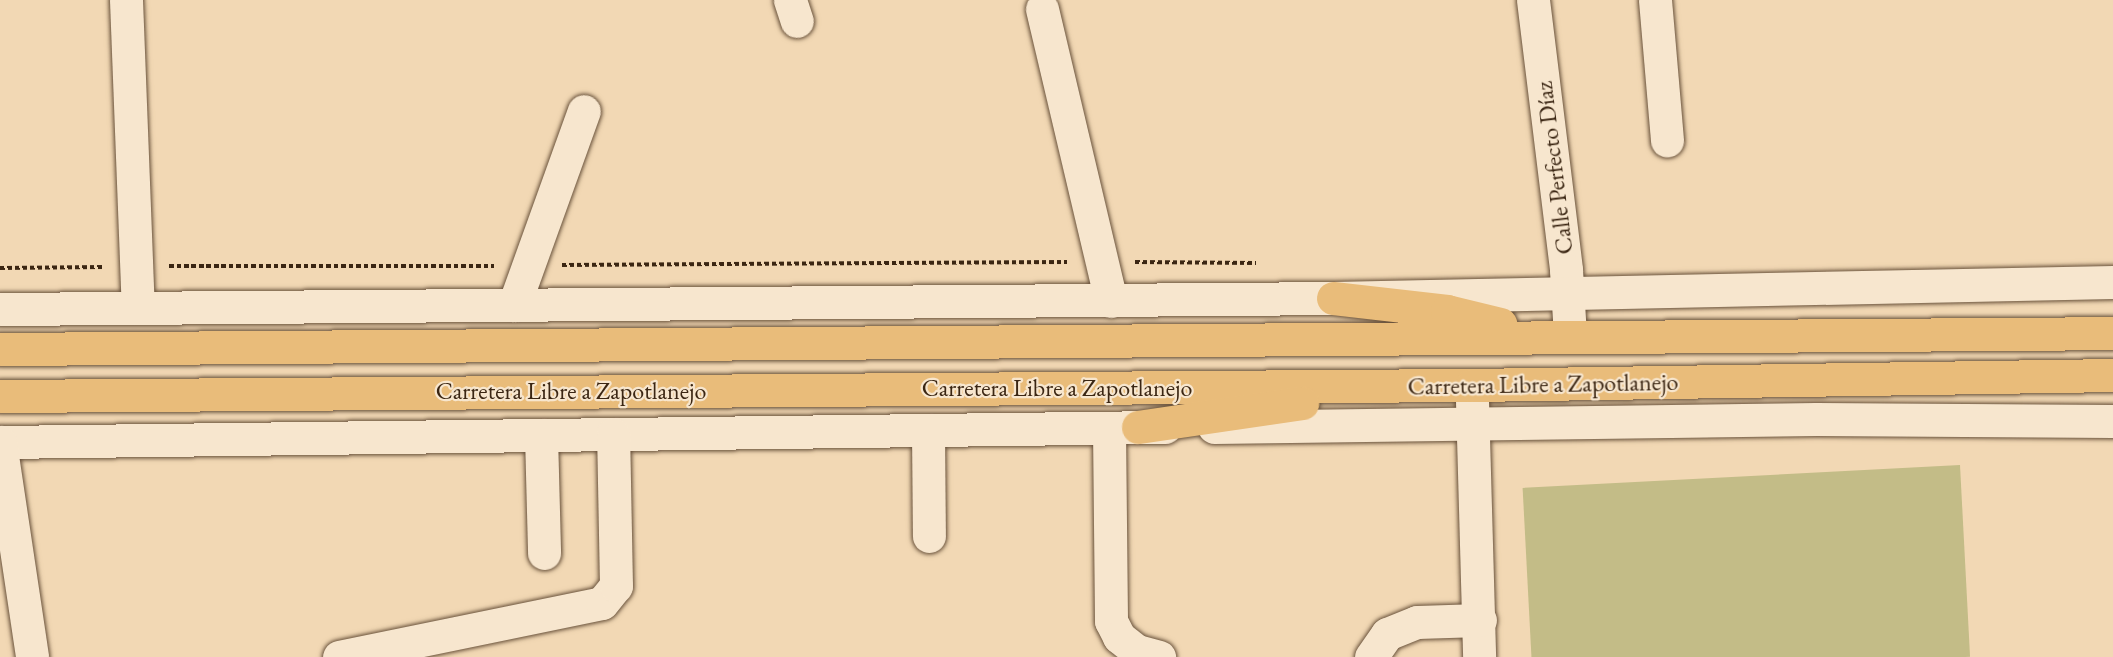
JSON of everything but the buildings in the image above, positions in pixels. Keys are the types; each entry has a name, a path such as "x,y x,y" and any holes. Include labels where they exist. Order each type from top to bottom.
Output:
{"main road":[{"path":"1333,298 1447,311 1490,320 1530,335"},
{"name":"Carretera Libre a Zapotlanejo","path":"0,349 1530,335 2113,333"},
{"name":"Carretera Libre a Zapotlanejo","path":"0,396 1472,385 2113,375"},
{"path":"1124,428 1420,385"}],"street":[{"path":"126,0 138,308"},
{"name":"Calle Perfecto Díaz","path":"1533,0 1568,292 1570,336"},
{"path":"1655,0 1667,140"},
{"path":"1042,9 1111,301"},
{"path":"514,305 526,266 584,111"},
{"path":"0,309 1111,301 2113,282"},
{"path":"1472,385 1480,620 1479,657"},
{"path":"32,657 0,442 1472,423 2113,421"},
{"path":"1124,428 1111,621 1119,637 1137,651 1159,657"},
{"path":"928,430 929,536"},
{"path":"339,657 602,603 616,586 613,434"},
{"path":"541,435 544,553"},
{"path":"1371,657 1387,634 1417,622 1480,620"}],"path":[{"path":"0,268 1103,262 1263,264"}],"shaded area":[{"path":"1960,465 1970,657 1531,657 1523,488"}]}
